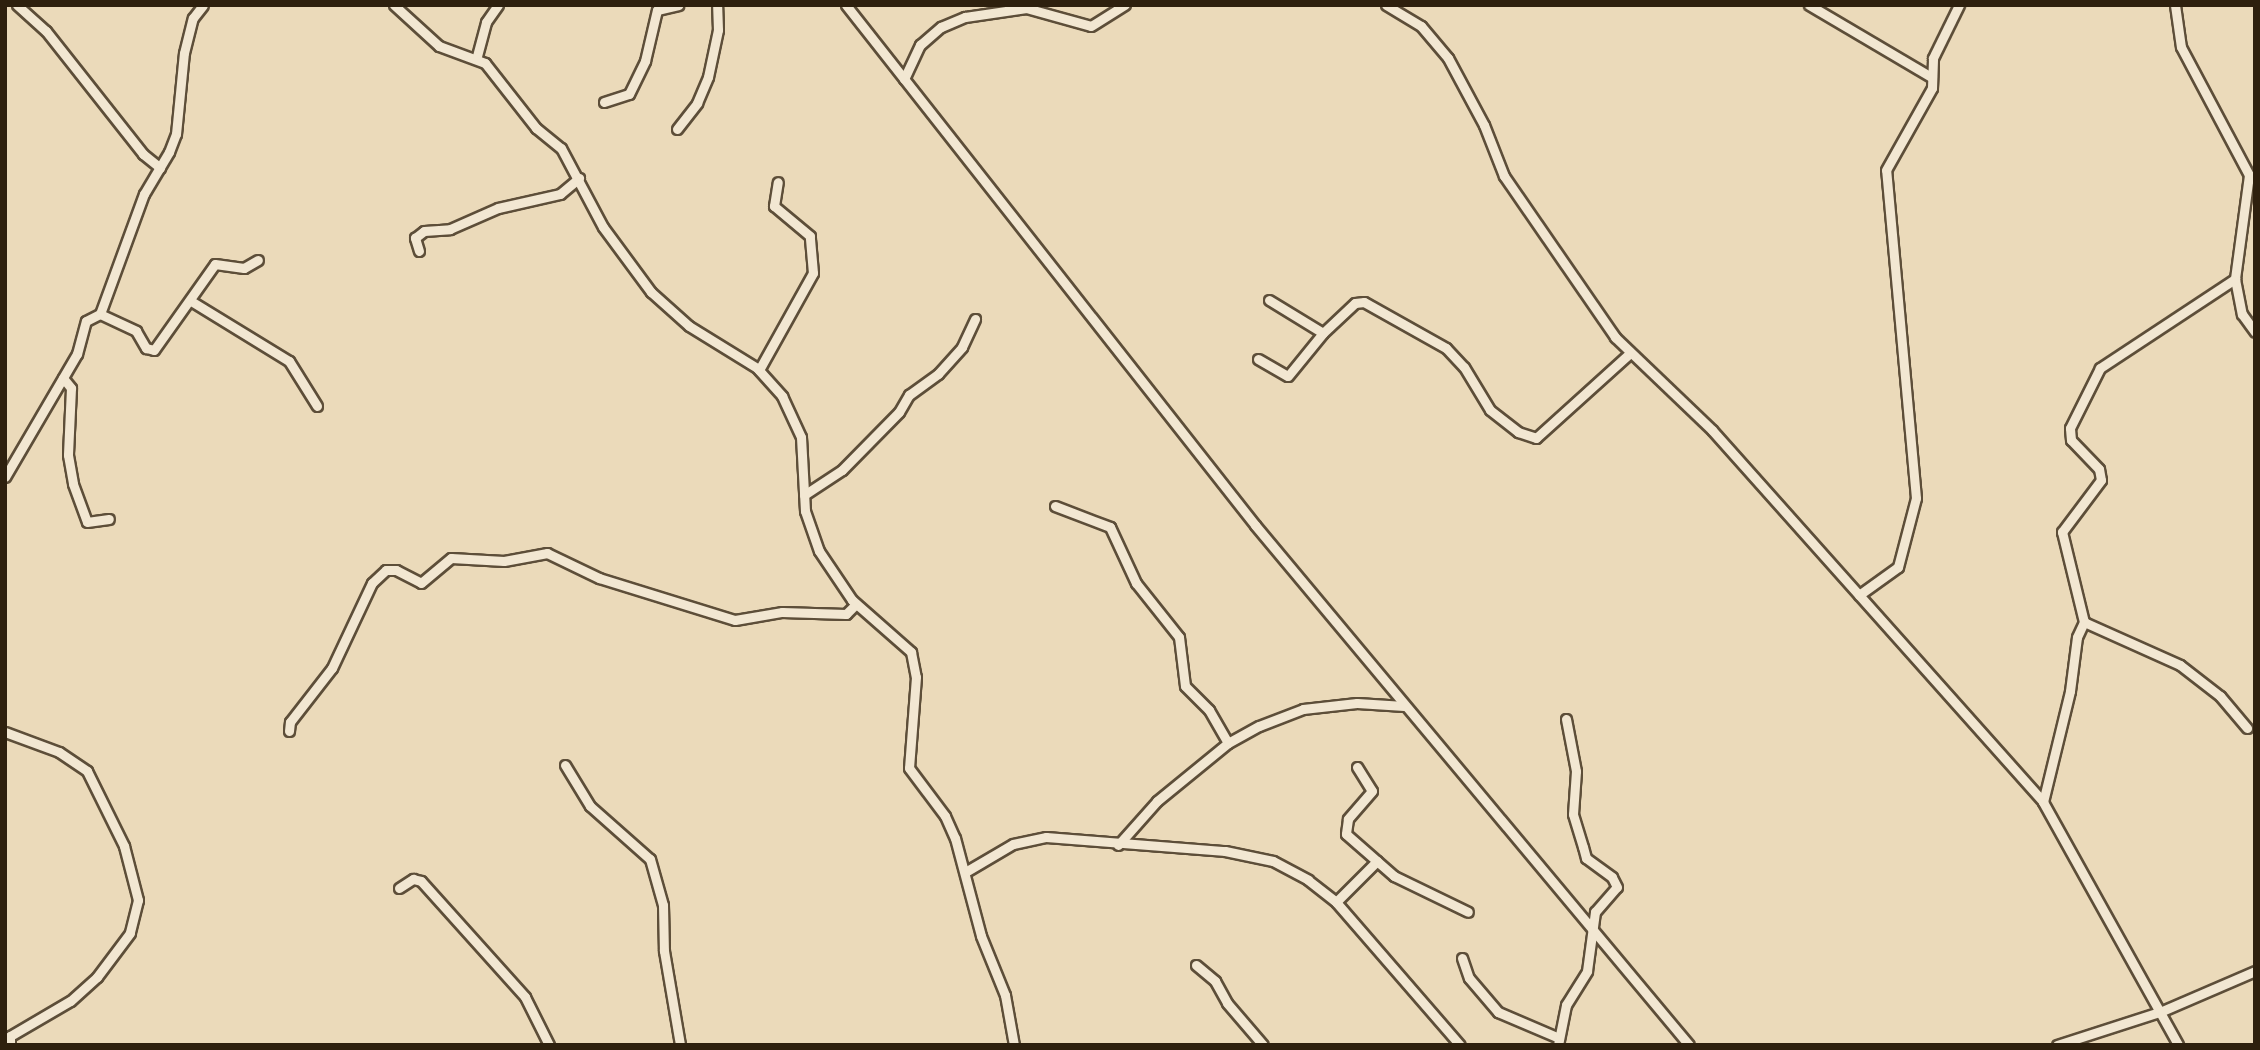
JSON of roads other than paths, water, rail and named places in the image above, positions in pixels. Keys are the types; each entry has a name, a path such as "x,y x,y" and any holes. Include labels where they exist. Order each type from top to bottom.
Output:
{"street":[{"path":"17,5 46,31 143,155 163,164"},
{"path":"5,477 63,379 86,321 100,314 126,236 176,134 184,53 193,19 203,5"},
{"path":"394,5 439,46 477,56 536,128 556,142 579,177 603,227 660,302 759,370 782,396 801,437 807,524 819,551 856,604 911,652 915,677 909,768 945,816 967,871 981,936 1005,995 1014,1045"},
{"path":"477,56 486,23 498,5"},
{"path":"604,102 629,94 645,61 655,14 678,5"},
{"path":"677,129 697,103 708,77 718,30 717,5"},
{"path":"846,5 1404,706 1689,1045"},
{"path":"904,79 920,45 941,27 965,18 1026,8 1091,26 1125,5"},
{"path":"1386,5 1437,41 1484,125 1504,176 1603,321 1630,353 1712,430 2043,802 2162,1011 2178,1045"},
{"path":"1808,5 1931,77"},
{"path":"1859,595 1898,567 1915,505 1885,176 1888,161 1932,88 1933,58 1959,5"},
{"path":"2175,5 2181,47 2246,165 2252,189 2235,279 2242,313 2255,332"},
{"path":"419,251 415,238 424,232 450,229 498,208 561,194 579,177"},
{"path":"759,370 813,273 810,236 774,206 778,182"},
{"path":"100,314 136,331 146,348 154,351 215,264 244,268 258,260"},
{"path":"2043,802 2070,691 2077,637 2084,622 2062,532 2100,484 2101,474 2071,440 2070,428 2100,368 2235,279"},
{"path":"1269,300 1323,332"},
{"path":"191,301 289,361 317,406"},
{"path":"1258,359 1288,376 1323,332 1355,303 1364,302 1446,348 1464,367 1490,410 1518,432 1536,439 1549,431 1630,353"},
{"path":"804,495 842,470 899,412 909,394 938,374 962,347 975,319"},
{"path":"63,379 71,388 68,455 75,488 87,522 109,519"},
{"path":"1055,506 1110,527 1136,583 1179,637 1185,686 1214,717 1228,743"},
{"path":"289,731 290,722 332,668 372,583 386,570 396,570 421,583 451,558 504,561 547,553 561,556 599,578 735,620 782,612 850,614 856,604"},
{"path":"2084,622 2180,665 2220,696 2247,728"},
{"path":"1118,845 1157,801 1228,743 1303,709 1357,703 1404,706"},
{"path":"1462,958 1469,978 1499,1012 1559,1041 1566,1005 1587,971 1595,912 1617,887 1612,877 1586,858 1573,814 1576,771 1566,719"},
{"path":"5,732 59,752 87,771 124,846 138,900 130,933 97,976 70,1001 10,1042"},
{"path":"565,765 590,806 650,859 663,905 664,950 680,1045"},
{"path":"1357,767 1372,792 1344,829 1394,876 1468,912"},
{"path":"967,871 1026,840 1059,838 1118,845 1225,851 1273,861 1308,880 1336,902 1449,1036 1460,1045"},
{"path":"1336,902 1377,861"},
{"path":"399,888 413,879 421,881 524,998 549,1045"},
{"path":"1196,965 1214,981 1227,1003 1263,1045"},
{"path":"2057,1045 2162,1011 2255,971"},
{"path":"1441,1045 1449,1036"}]}
